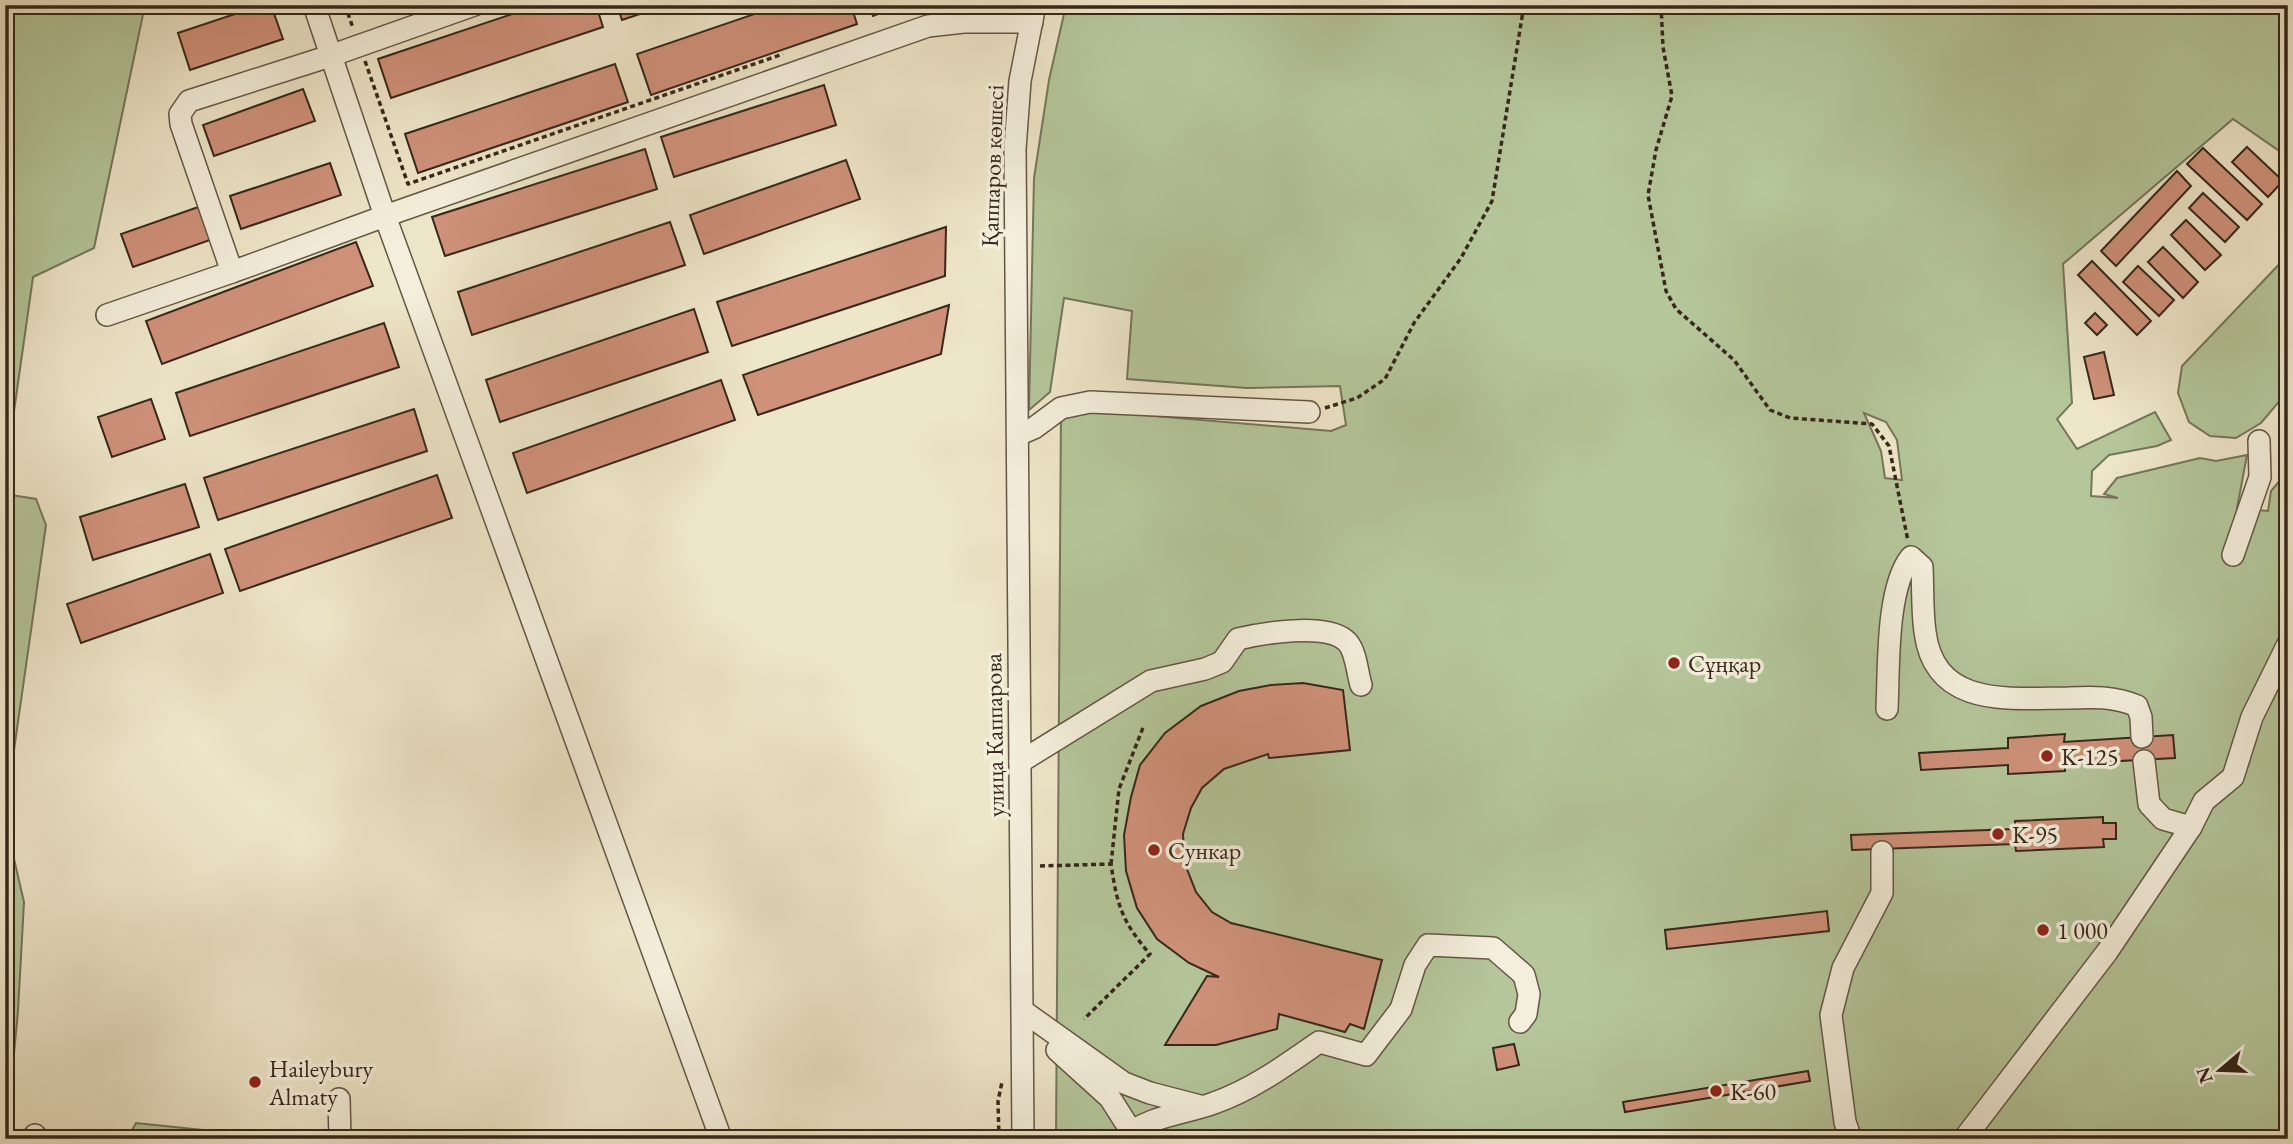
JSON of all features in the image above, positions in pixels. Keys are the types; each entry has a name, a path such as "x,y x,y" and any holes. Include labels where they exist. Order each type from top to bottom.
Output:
{"street":[{"path":"314,5 385,216 721,1139"},
{"path":"232,272 181,124 180,114 188,101 330,56 474,5"},
{"path":"107,315 964,13 1034,14"},
{"name":"Қаппаров көшесі","path":"1015,330 1015,149 1020,81 1034,14"},
{"name":"улица Каппарова","path":"1015,330 1023,1139"},
{"path":"1018,435 1034,428 1061,408 1090,402 1309,412"},
{"path":"2233,555 2260,477 2259,441"},
{"path":"1887,709 1894,593 1902,568 1911,557 1922,567 1925,634 1934,663 1949,680 1968,693 1992,696 2122,699 2137,706 2141,717 2142,737"},
{"path":"1020,762 1151,681 1205,669 1222,662 1238,639 1314,631 1345,639 1351,647 1361,685"},
{"path":"1964,1139 2107,952 2191,827 2204,801 2233,777 2252,717 2288,644"},
{"path":"2144,761 2149,804 2163,819 2191,827"},
{"path":"1851,1139 1845,1122 1831,1015 1843,968 1882,894 1882,852"},
{"path":"1023,1020 1110,1098 1127,1135 1151,1122 1224,1099 1269,1076 1319,1042 1366,1055 1401,1009 1415,965 1428,945 1493,948 1524,975 1529,995 1526,1014 1520,1022"},
{"path":"1023,1020 1124,1083 1203,1107"},
{"path":"1009,1139 1010,1104 1023,1069"},
{"path":"339,1099 340,1139"}],"path":[{"path":"345,5 408,184 785,54"},
{"path":"1309,412 1357,398 1385,379 1414,323 1461,258 1492,201 1524,5"},
{"path":"1661,5 1663,47 1672,96 1656,150 1648,195 1666,291 1676,309 1734,360 1770,410 1790,418 1872,424 1889,446 1911,557"},
{"path":"1084,1019 1150,954 1138,941 1117,905 1111,864 1119,789 1144,726"},
{"path":"1022,867 1111,864"}],"green space":[{"path":"5,5 145,5 94,248 33,277 5,475"},
{"name":"Сұңқар","path":"1066,5 2288,5 2288,157 2233,119 2063,264 2072,403 2057,419 2077,449 2155,412 2171,440 2157,446 2109,455 2092,471 2091,496 2118,498 2104,494 2117,478 2200,458 2216,461 2247,455 2237,508 2268,511 2271,491 2288,471 2288,1139 1056,1139 1061,408 1331,431 1346,425 1340,386 1247,388 1127,379 1132,311 1064,298 1050,392 1029,410 1034,178 1049,80","holes":["1864,413 1886,422 1897,440 1902,480 1885,478 1881,451"]},
{"path":"2288,255 2288,391 2261,423 2236,438 2210,436 2189,422 2178,393 2182,366"},
{"path":"5,494 36,499 46,525 14,750 11,846 24,902 18,1011 6,1139"},
{"path":"136,1123 291,1139 127,1139"}],"building":[{"path":"262,5 271,5 283,39 190,70 178,33"},
{"path":"539,5 596,5 603,27 391,98 378,59"},
{"path":"617,5 667,5 622,20"},
{"path":"781,5 851,5 857,24 651,95 637,54"},
{"path":"869,5 901,5 873,16"},
{"path":"615,64 628,102 418,173 405,134"},
{"path":"824,85 836,125 674,177 661,137"},
{"path":"303,89 315,121 214,156 203,125"},
{"path":"2247,147 2283,181 2268,197 2232,162"},
{"path":"2203,148 2262,204 2247,220 2187,164"},
{"path":"645,149 657,189 445,256 432,217"},
{"path":"846,160 860,199 704,254 690,215"},
{"path":"330,163 341,195 241,229 230,196"},
{"path":"2177,171 2191,186 2116,266 2101,251"},
{"path":"2203,193 2239,227 2225,242 2189,208"},
{"path":"201,206 213,239 133,267 121,234"},
{"path":"2186,220 2221,255 2205,270 2171,235"},
{"path":"670,222 685,265 472,335 458,292"},
{"path":"946,227 945,276 732,346 717,302"},
{"path":"356,242 373,286 162,364 146,321"},
{"path":"2163,247 2198,282 2183,298 2148,262"},
{"path":"2092,261 2151,321 2137,335 2078,275"},
{"path":"2138,266 2174,300 2159,316 2123,282"},
{"path":"949,305 941,354 758,415 743,375"},
{"path":"694,309 708,352 500,422 486,380"},
{"path":"2095,313 2107,325 2097,335 2085,323"},
{"path":"384,323 399,367 190,436 176,393"},
{"path":"2104,352 2114,395 2094,399 2084,357"},
{"path":"721,380 735,420 527,493 513,453"},
{"path":"151,399 165,439 112,457 98,417"},
{"path":"414,409 427,451 218,520 204,478"},
{"path":"437,475 452,518 240,591 225,549"},
{"path":"185,484 199,527 93,560 80,517"},
{"path":"210,554 223,593 81,643 67,604"},
{"name":"Сункар","path":"1303,683 1343,690 1350,750 1269,758 1268,754 1224,769 1202,788 1191,808 1183,834 1185,864 1196,892 1212,912 1231,923 1382,960 1364,1029 1350,1024 1345,1032 1279,1014 1277,1029 1216,1045 1165,1045 1207,976 1219,977 1189,963 1157,939 1137,908 1126,871 1124,835 1140,765 1165,733 1201,706 1239,691"},
{"name":"K-125","path":"2065,734 2064,742 2173,735 2175,758 2065,764 2065,771 2008,774 2008,765 1921,770 1919,753 2008,748 2008,738"},
{"name":"K-95","path":"2103,817 2103,823 2116,823 2116,839 2103,839 2104,847 2016,851 2015,844 1852,850 1851,835 2015,829 2015,821"},
{"path":"1827,911 1829,931 1667,949 1665,930"},
{"path":"1514,1044 1519,1065 1497,1070 1493,1048"},
{"name":"K-60","path":"1808,1071 1810,1081 1625,1112 1623,1102"}],"place":[{"name":"Сұңқар","path":"1674,663"},
{"name":"K-125","path":"2047,756"},
{"name":"K-95","path":"1998,834"},
{"name":"Сункар","path":"1154,850"},
{"name":"1 000","path":"2043,930"},
{"name":"Haileybury Almaty","path":"255,1082"},
{"name":"K-60","path":"1716,1091"}]}
